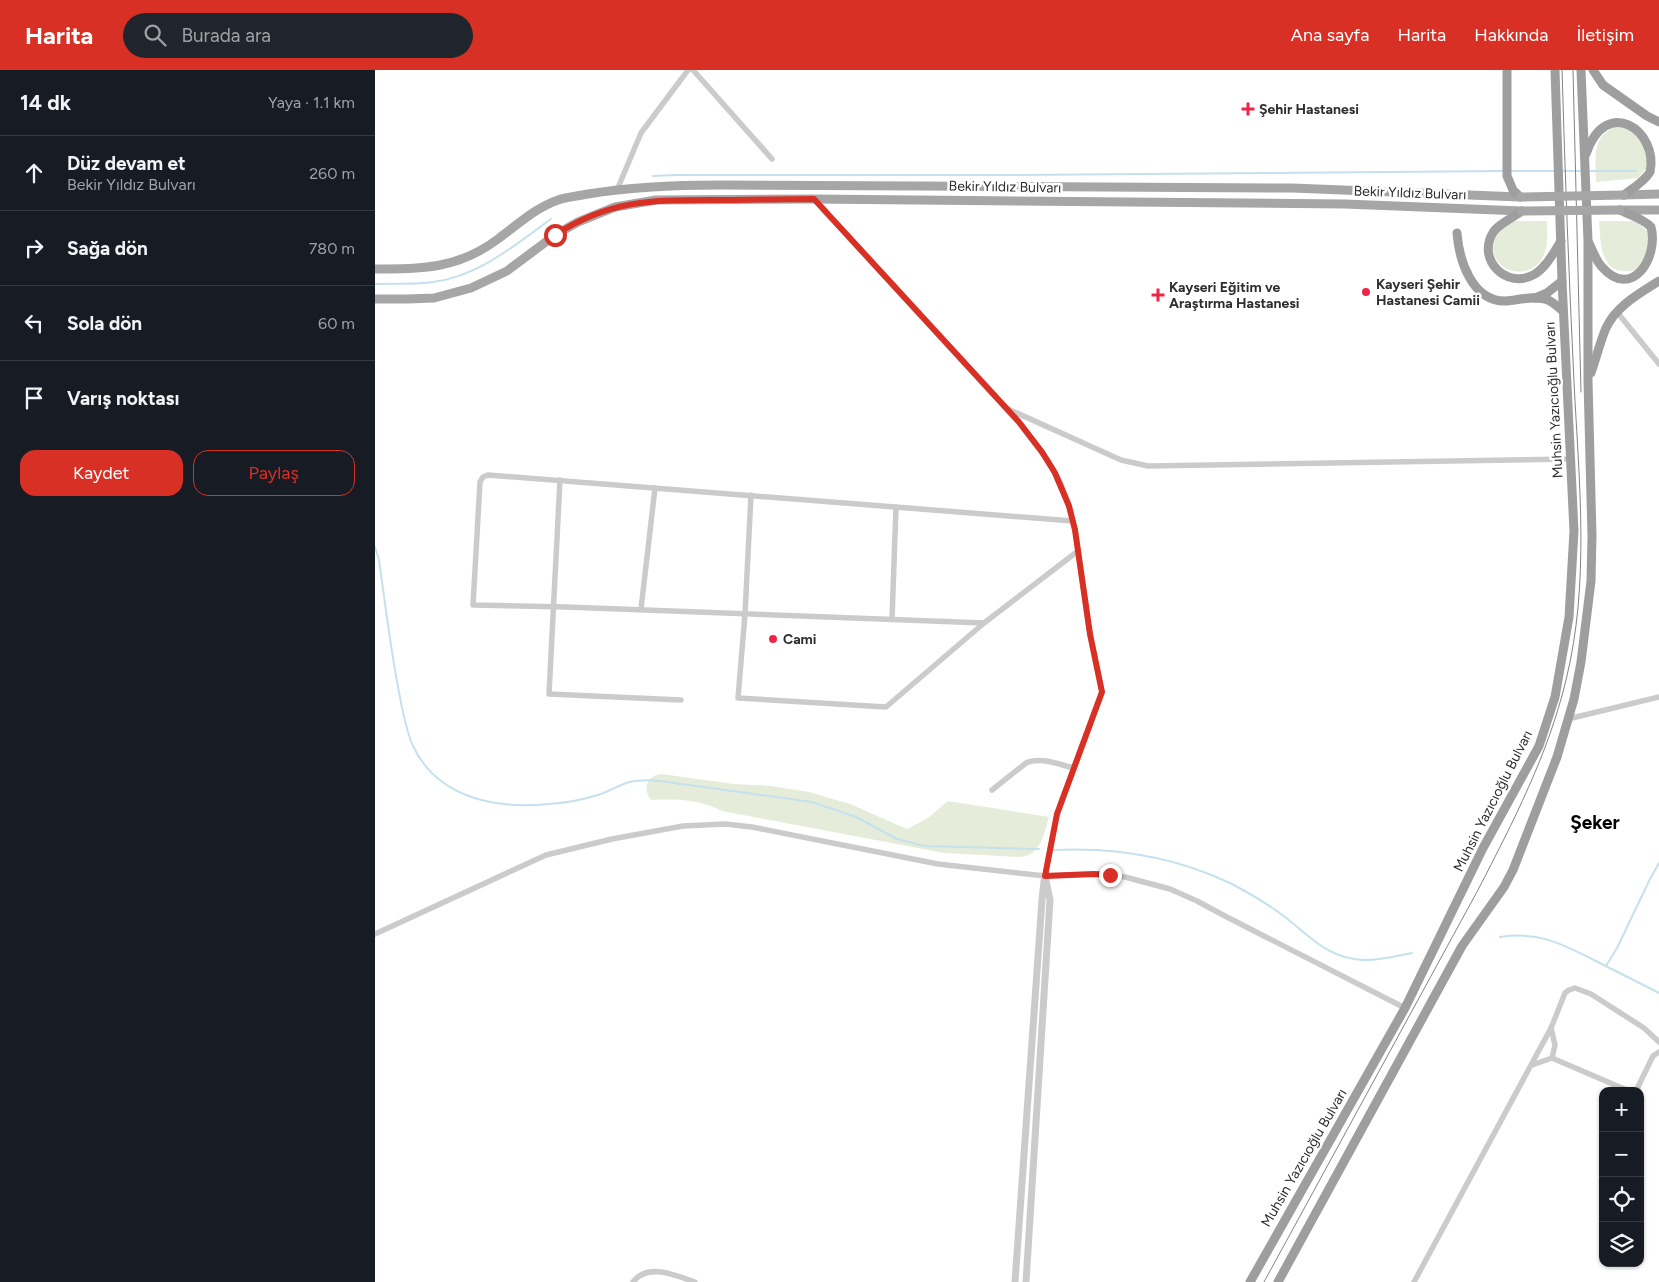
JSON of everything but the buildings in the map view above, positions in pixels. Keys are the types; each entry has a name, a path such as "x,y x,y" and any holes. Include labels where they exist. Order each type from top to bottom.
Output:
{"highway":[{"path":"1507,70 1507,176 1513,190 1520,197"},
{"name":"Muhsin Yazıcıoğlu Bulvarı","path":"1250,1282 1405,1008 1483,848 1539,746 1555,696 1569,617 1575,531 1563,311 1555,70"},
{"path":"1278,1282 1462,946 1504,887 1513,870 1557,757 1568,719 1581,662 1591,581 1592,536 1588,381 1588,241 1581,70"},
{"path":"1593,70 1603,85 1647,116 1659,122"},
{"path":"1585,156 1593,139 1609,125 1617,122 1628,123 1634,124 1643,130 1653,145 1654,162 1648,176 1624,195"},
{"path":"1588,241 1599,264 1612,275 1622,279 1636,279 1651,269 1656,261 1659,248 1655,231 1648,224 1620,210"},
{"path":"1522,212 1495,228 1491,237 1489,257 1499,272 1515,279 1535,274 1551,258 1561,240"},
{"path":"1457,233 1459,250 1464,266 1480,292 1496,300 1548,300 1563,311"},
{"path":"1533,299 1547,293 1562,281"},
{"path":"1588,381 1606,328 1617,312 1659,281"}],"main road":[{"name":"Bekir Yıldız Bulvarı","path":"375,268 418,269 449,264 479,251 541,207 559,199 617,190 661,186 1293,188 1520,197 1659,194"},
{"name":"Bekir Yıldız Bulvarı","path":"375,299 434,298 471,288 507,271 555,235 578,222 602,211 628,204 655,200 814,199 1345,204 1522,212 1659,210"}],"street":[{"path":"617,190 641,133 688,70"},
{"path":"693,70 772,159"},
{"path":"814,199 1031,437 1052,468 1065,495 1073,521 1090,634 1102,692 1057,814 1041,900 1015,1282"},
{"path":"1617,312 1659,364"},
{"path":"1006,408 1121,460 1148,466 1571,459"},
{"path":"984,623 553,606 473,605 479,484 483,477 488,475 1073,521"},
{"path":"560,480 549,694 681,700"},
{"path":"641,610 655,488"},
{"path":"751,495 745,614 738,698 886,707 984,623 1078,551"},
{"path":"892,619 896,507"},
{"path":"1568,719 1659,697"},
{"path":"991,790 1026,763 1033,761 1039,760 1074,768"},
{"path":"375,934 547,854 621,837 697,824 725,824 752,827 938,864 1045,876 1094,874 1141,880 1197,900 1405,1008"},
{"path":"1026,1282 1050,900 1045,876"},
{"path":"1414,1282 1532,1065 1551,1028 1565,993 1578,988 1643,1028 1659,1042"},
{"path":"1551,1028 1555,1045 1552,1058"},
{"path":"1638,1087 1653,1056 1659,1052"},
{"path":"1532,1065 1552,1058 1620,1087"},
{"path":"633,1282 643,1274 657,1272 695,1282"}],"green space":[{"path":"1621,125 1644,136 1648,166 1638,178 1596,182 1596,155 1599,140 1611,129"},
{"path":"1516,221 1547,221 1547,245 1541,261 1532,268 1522,272 1512,271 1502,266 1496,259 1493,249 1496,237 1500,231"},
{"path":"1599,221 1635,221 1639,223 1648,232 1653,251 1636,270 1624,271 1615,269 1609,265 1602,250"},
{"path":"661,774 809,792 850,804 907,829 928,818 948,801 1049,817 1037,849 1026,856 944,853 722,811 696,802 651,800 647,792 647,784 652,777"}],"waterway":[{"path":"653,176 1504,171"},
{"path":"1509,171 1557,171"},
{"path":"1561,171 1582,171"},
{"path":"1589,171 1636,171"},
{"path":"375,284 411,284 450,279 496,258 551,219"},
{"path":"375,547 379,560 395,671 408,732 413,746 424,764 437,778 453,789 471,797 490,802 529,805 580,800 630,782 643,780 660,781 812,802 856,817 897,839 924,846 1039,849"},
{"path":"1053,850 1076,849 1121,852 1188,866 1230,883 1265,903 1320,945 1339,955 1369,960 1412,953"},
{"path":"1606,966 1617,948 1659,863"},
{"path":"1500,937 1527,936 1550,940 1572,949 1659,993"}],"tram line":[{"path":"1264,1282 1504,839 1550,735 1566,680 1578,606 1581,532 1562,70"},
{"path":"1573,70 1581,392"}],"place":[{"name":"Şehir Hastanesi","path":"1248,109"},
{"name":"Kayseri Şehir Hastanesi Camii","path":"1366,292"},
{"name":"Kayseri Eğitim ve Araştırma Hastanesi","path":"1158,295"},
{"name":"Cami","path":"773,639"}],"district":[{"name":"Şeker","path":"1595,822"}],"route":[{"path":"555,235 602,211 628,204 655,200 814,199 1019,422 1055,473 1073,518 1090,634 1102,692 1057,814 1045,876 1110,875"}]}
